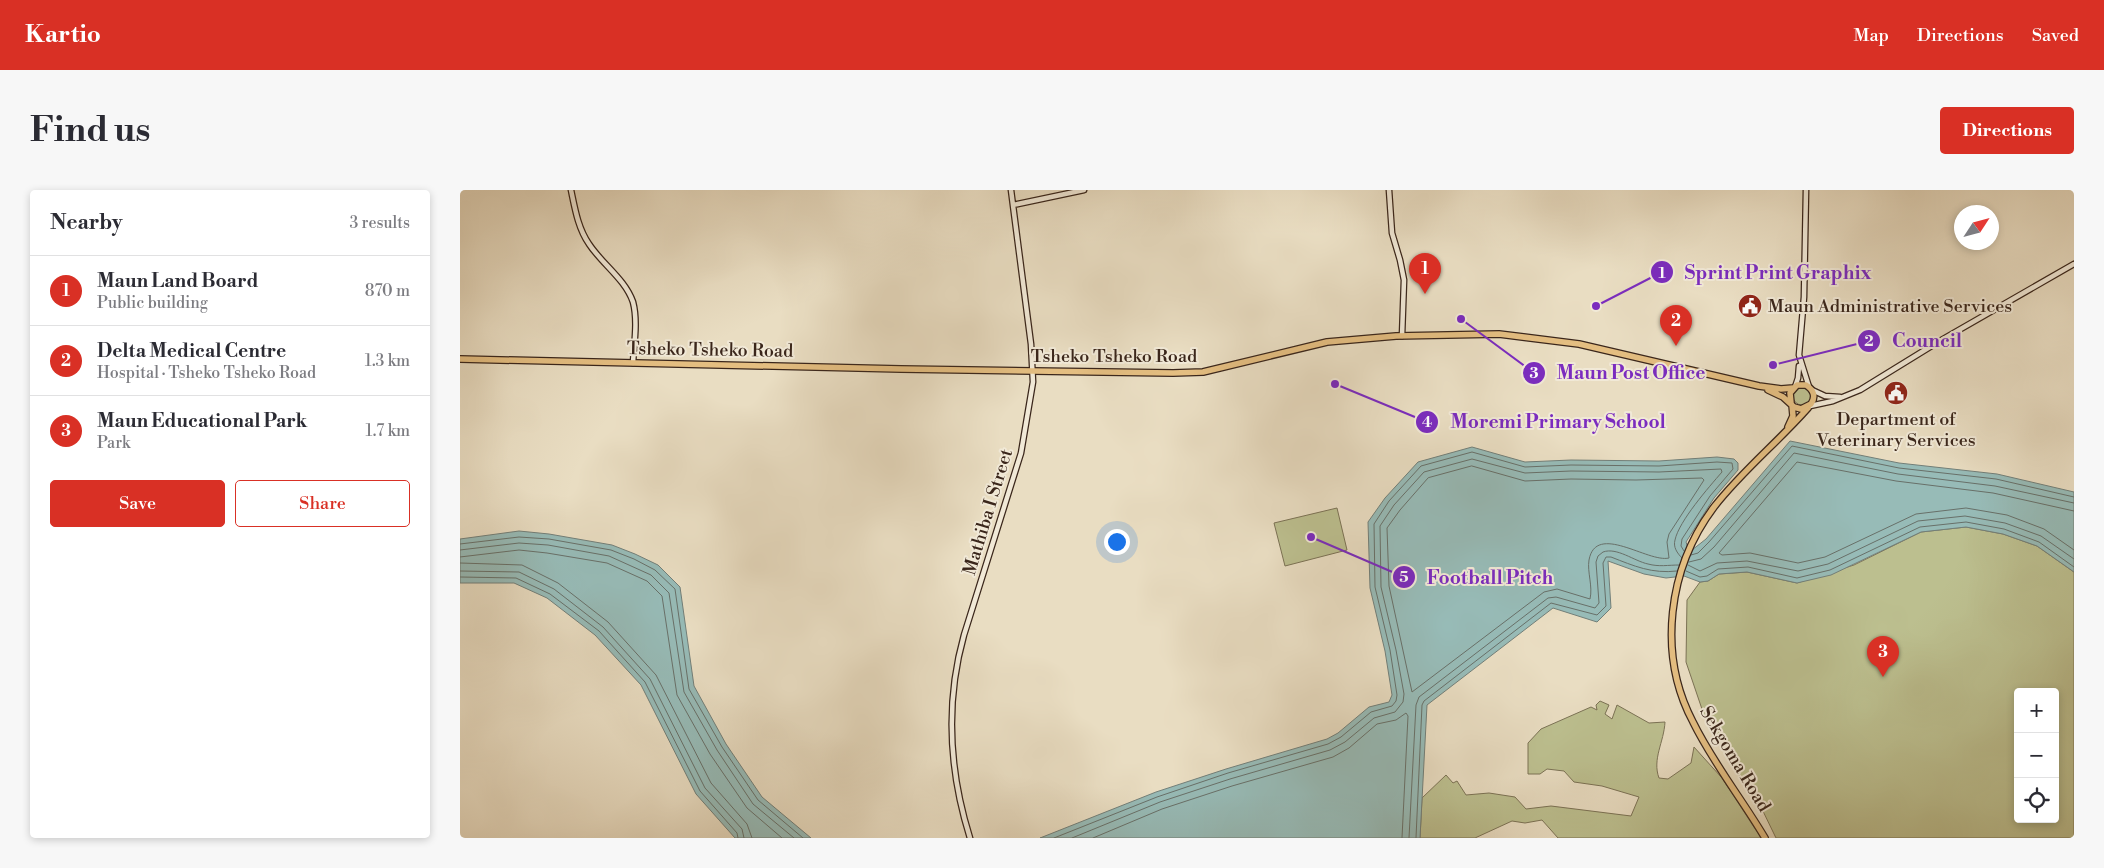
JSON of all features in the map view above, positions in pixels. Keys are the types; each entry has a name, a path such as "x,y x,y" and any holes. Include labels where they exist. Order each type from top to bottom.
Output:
{"highway":[{"name":"Tsheko Tsheko Road","path":"460,359 1166,373 1203,372 1328,342 1402,336 1499,334 1560,340 1781,390 1794,387"},
{"path":"1800,385 1810,388 1814,399 1808,407 1801,409 1791,404 1789,396 1794,387 1800,385"},
{"name":"Tsheko Tsheko Road","path":"1759,386 1779,395 1791,404"},
{"name":"Sekgoma Road","path":"1783,432 1793,416 1791,404"},
{"name":"Sekgoma Road","path":"1765,838 1704,742 1684,703 1672,648 1672,618 1679,580 1698,531 1720,500 1808,407"}],"street":[{"path":"571,190 577,218 584,235 595,252 625,287 633,303 635,317 633,363"},
{"name":"Mathiba I Street","path":"970,838 961,808 954,770 952,742 953,688 964,636 1021,453 1034,371 1011,190"},
{"path":"1013,205 1084,190"},
{"path":"1389,190 1392,233 1404,280 1402,336"},
{"path":"1794,387 1798,378 1800,360 1806,190"},
{"path":"1808,407 1844,397 1860,390 1938,342 2074,264"},
{"path":"1800,360 1810,388 1825,396 1844,397"}],"green space":[{"path":"1802,387 1808,390 1811,396 1808,402 1802,405 1796,402 1793,396 1796,390"},
{"path":"1337,508 1347,550 1285,566 1274,523"},
{"path":"1966,527 2003,534 2037,546 2074,572 2074,838 1776,838 1760,805 1732,765 1705,718 1686,662 1687,600 1700,582 1708,581 1719,574 1747,572 1797,583 1854,565 1921,532"},
{"path":"1600,701 1609,705 1605,714 1612,719 1617,705 1649,723 1665,722 1657,764 1659,778 1668,779 1691,763 1694,747 1722,778 1761,838 1558,838 1542,820 1525,823 1512,821 1475,838 1420,838 1422,798 1446,775 1453,783 1457,781 1466,795 1489,793 1515,797 1526,809 1551,806 1631,816 1639,797 1602,786 1574,782 1564,771 1547,769 1540,774 1528,774 1528,743 1541,729 1591,707 1597,710 1596,705"}],"water":[{"path":"1790,441 1899,463 1997,474 2074,492 2074,572 2037,546 2003,534 1966,527 1921,532 1831,575 1797,583 1747,572 1719,574 1708,581 1700,582 1684,576 1666,578 1644,574 1608,561 1611,608 1597,622 1553,608 1427,705 1420,838 1040,838 1156,792 1327,739 1338,733 1369,707 1389,702 1392,695 1385,651 1370,588 1368,522 1385,498 1418,462 1472,447 1525,462 1571,460 1659,461 1717,457 1734,459 1738,463 1738,470 1714,498 1686,542 1688,548 1692,550 1706,539"},
{"path":"519,531 612,545 658,565 680,587 694,686 726,744 762,797 811,838 735,838 696,794 641,685 595,635 547,598 514,583 460,583 460,539"}],"place":[{"name":"Maun Land Board","path":"1425,294"},
{"name":"Sprint Print Graphix","path":"1596,306"},
{"name":"Maun Administrative Services","path":"1750,306"},
{"name":"Maun Post Office","path":"1461,319"},
{"name":"Delta Medical Centre","path":"1676,346"},
{"name":"Council","path":"1773,365"},
{"name":"Moremi Primary School","path":"1335,384"},
{"name":"Department of Veterinary Services","path":"1896,393"},
{"name":"Football Pitch","path":"1311,537"},
{"name":"Maun Educational Park","path":"1883,677"}]}
